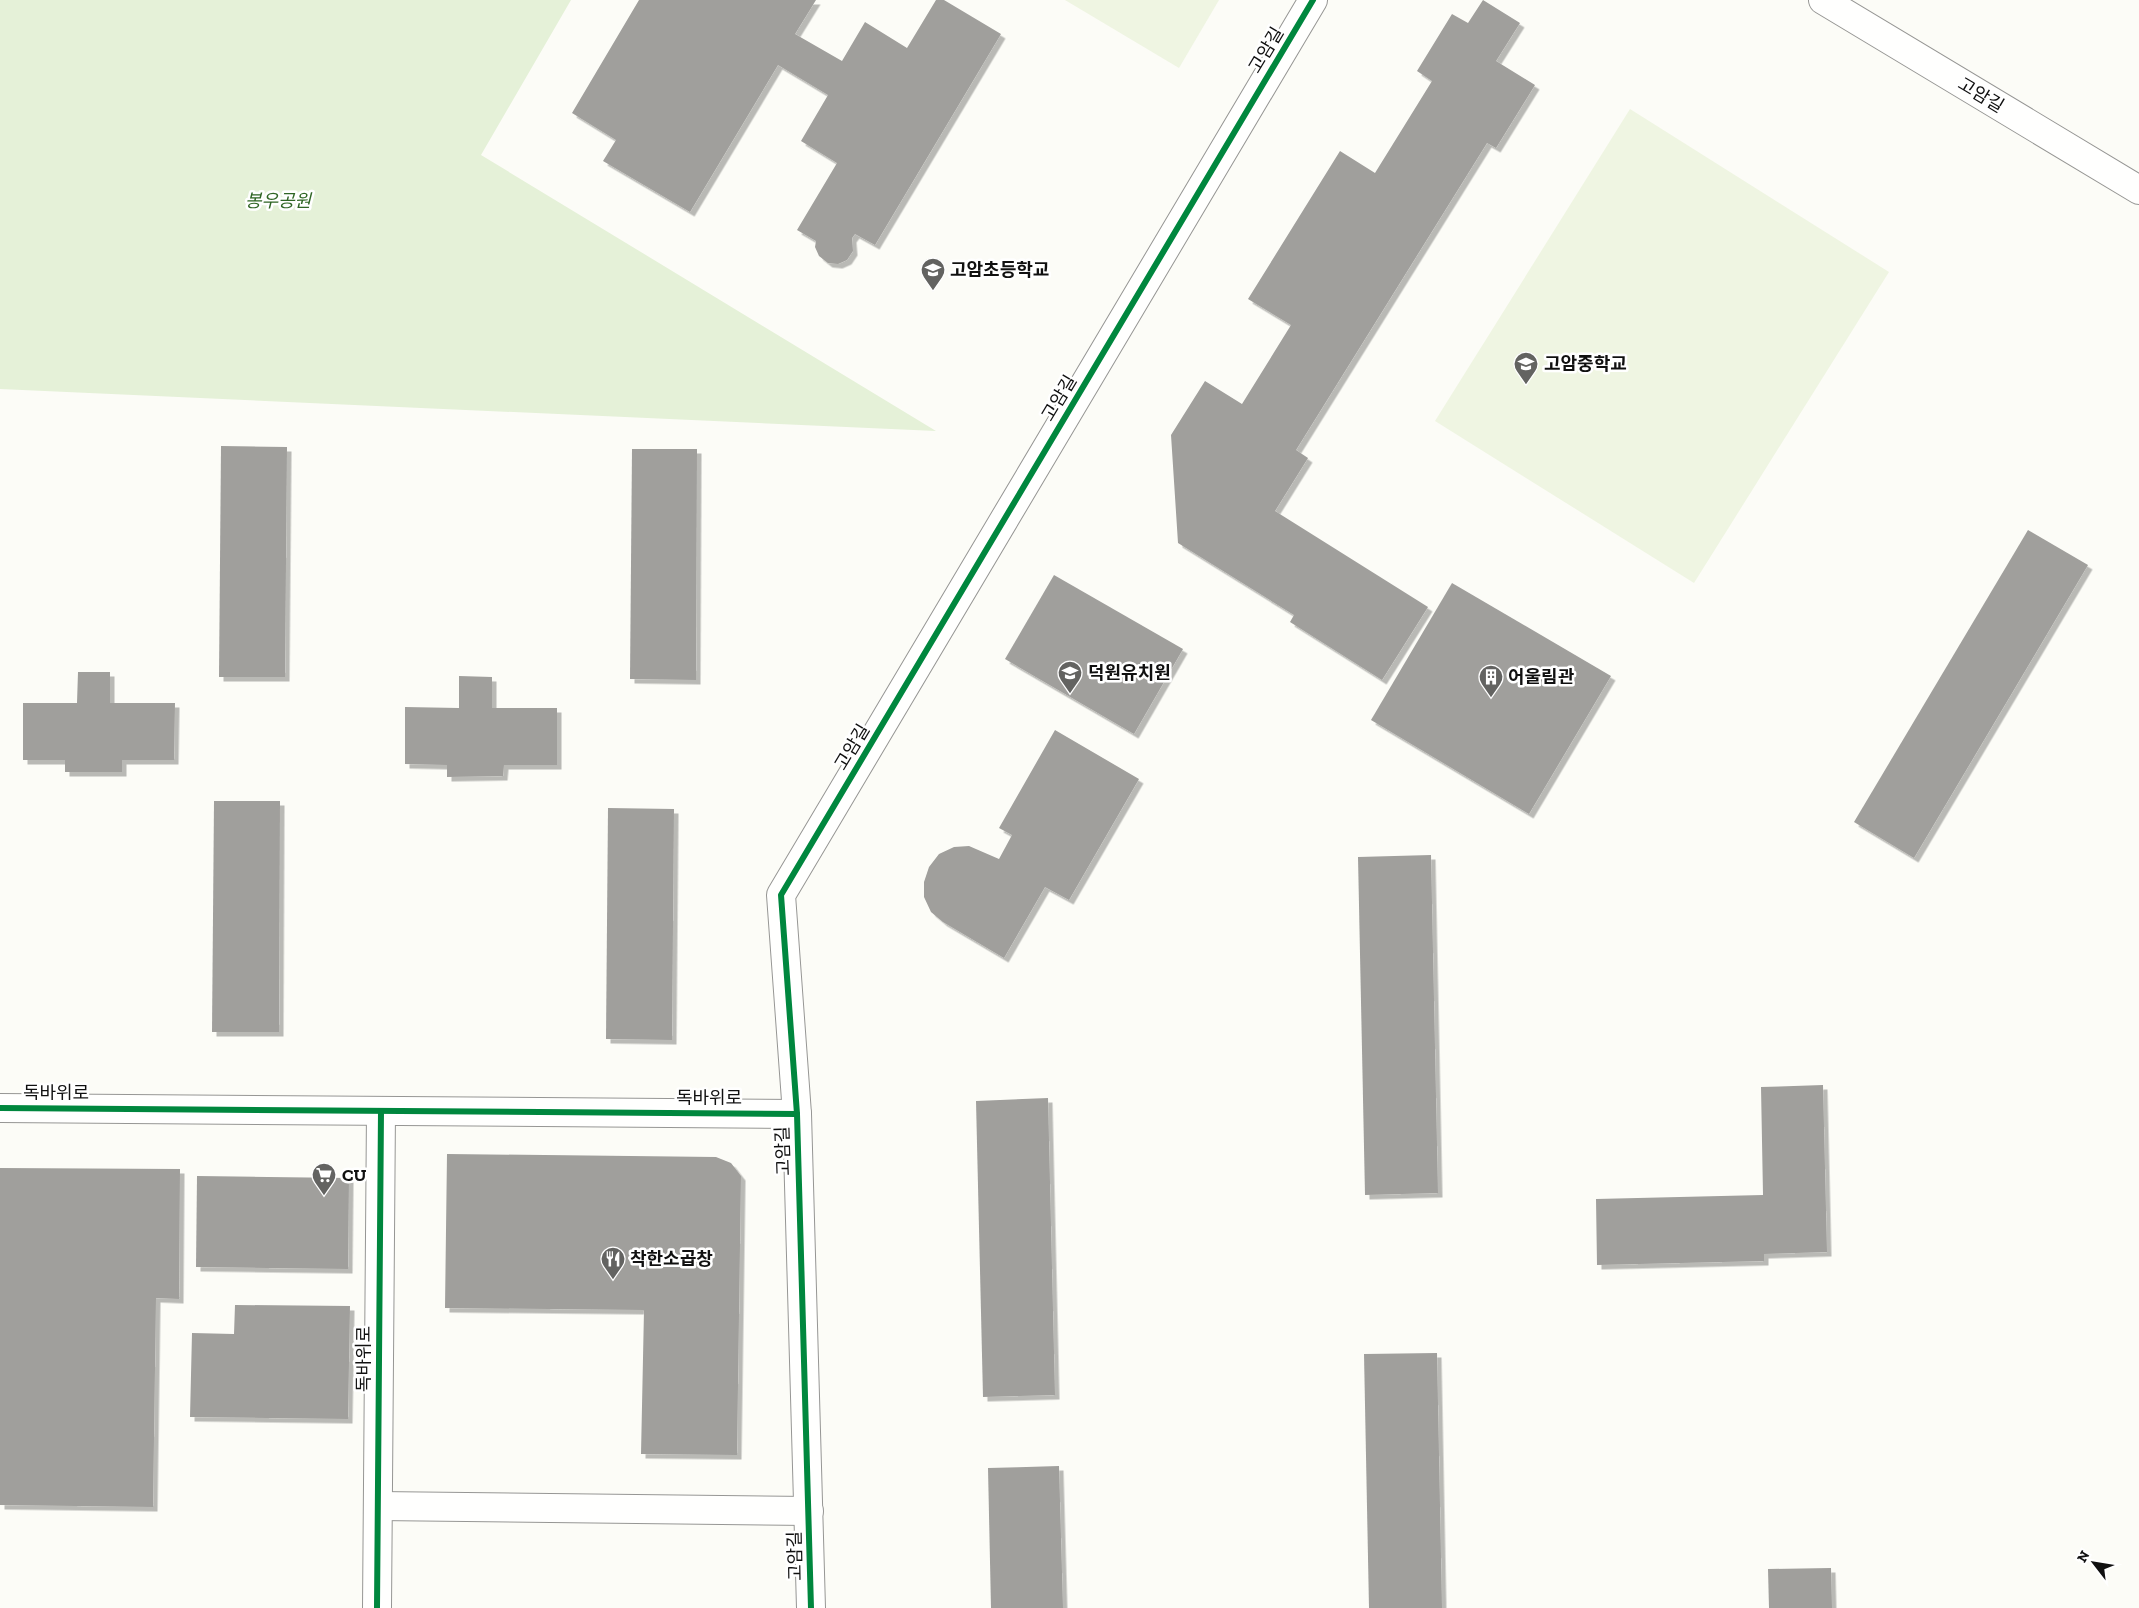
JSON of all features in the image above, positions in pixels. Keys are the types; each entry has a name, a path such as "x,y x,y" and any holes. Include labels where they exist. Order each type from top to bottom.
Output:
{"street":[{"name":"고암길","path":"811,1608 796,1114 782,895 1313,0"},
{"name":"고암길","path":"1823,0 2139,190"},
{"name":"독바위로","path":"0,1108 796,1114"},
{"name":"독바위로","path":"377,1608 381,1111"},
{"path":"378,1506 809,1511"}],"green space":[{"name":"봉우공원","path":"0,0 571,0 481,155 936,431 0,389"},
{"path":"1065,0 1219,0 1179,68"},
{"path":"1630,109 1889,272 1694,583 1435,421"}],"building":[{"path":"639,0 816,0 795,34 842,61 865,22 907,48 936,0 944,0 1001,34 875,245 855,234 852,238 853,251 847,260 838,264 828,263 819,256 815,247 816,241 797,230 837,163 801,141 828,95 778,65 690,212 603,161 616,140 572,113"},
{"path":"1483,0 1520,23 1496,61 1535,85 1496,148 1487,143 1296,450 1308,458 1275,511 1428,607 1382,680 1290,622 1294,615 1178,543 1171,435 1205,381 1242,404 1291,325 1248,299 1340,151 1375,173 1432,81 1417,71 1452,14 1468,23"},
{"path":"221,446 287,447 285,677 219,677"},
{"path":"632,449 697,449 696,680 630,679"},
{"path":"2028,530 2088,565 1914,858 1854,822"},
{"path":"1054,575 1183,649 1134,734 1005,659"},
{"name":"어울림관","path":"1452,583 1611,676 1529,814 1371,720"},
{"path":"78,672 110,672 110,703 175,703 174,760 122,760 122,772 65,772 65,760 23,760 23,703 77,703"},
{"path":"459,676 492,677 492,708 557,708 557,765 504,765 503,776 447,777 447,765 405,764 405,707 459,708"},
{"path":"1055,730 1139,779 1069,900 1045,887 1004,958 943,922 931,912 924,897 924,882 929,867 939,854 954,847 969,846 999,859 1012,835 999,828"},
{"path":"214,801 280,801 279,1032 212,1032"},
{"path":"608,808 674,809 672,1040 606,1039"},
{"path":"1431,855 1438,1193 1365,1195 1358,857"},
{"path":"1823,1085 1827,1252 1764,1254 1764,1261 1597,1265 1596,1199 1763,1195 1761,1087"},
{"path":"1048,1098 1055,1395 983,1397 976,1101"},
{"path":"447,1154 716,1157 731,1163 741,1176 737,1455 641,1454 644,1310 445,1308"},
{"path":"0,1168 180,1169 179,1299 156,1298 153,1507 0,1505"},
{"path":"197,1176 349,1178 348,1269 196,1267"},
{"path":"235,1305 350,1306 348,1419 190,1417 192,1333 234,1334"},
{"path":"1437,1353 1442,1608 1369,1608 1364,1354"},
{"path":"1059,1466 1063,1608 991,1608 988,1468"},
{"path":"1831,1568 1832,1608 1769,1608 1768,1569"}],"cycle path":[{"path":"811,1608 797,1114 781,895 1313,0"},
{"path":"0,1108 797,1114"},
{"path":"377,1608 381,1111"}],"place":[{"name":"고암초등학교","path":"933,291"},
{"name":"고암중학교","path":"1526,385"},
{"name":"덕원유치원","path":"1070,694"},
{"name":"어울림관","path":"1491,698"},
{"name":"CU","path":"324,1196"},
{"name":"착한소곱창","path":"613,1280"}]}
